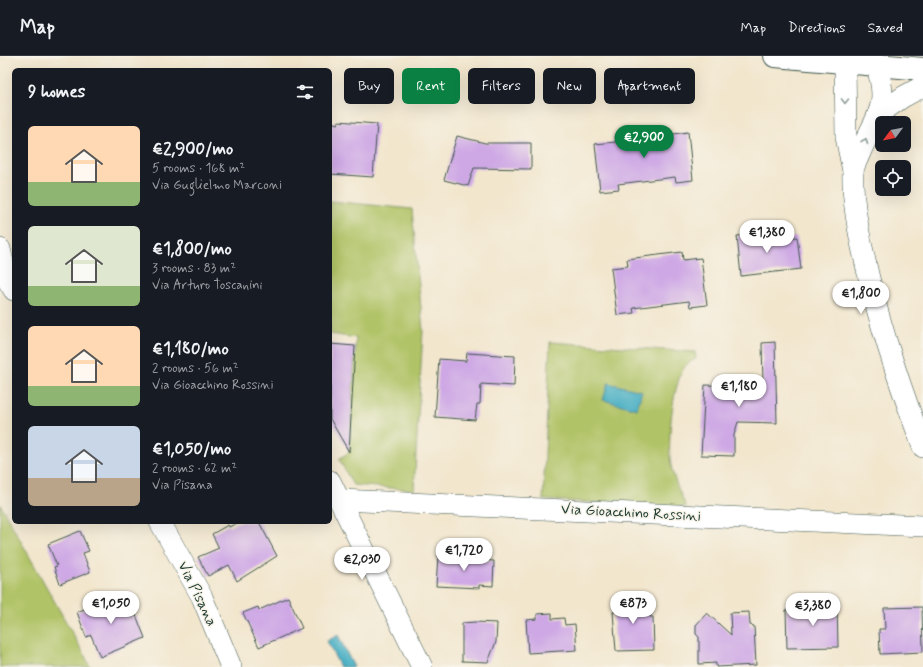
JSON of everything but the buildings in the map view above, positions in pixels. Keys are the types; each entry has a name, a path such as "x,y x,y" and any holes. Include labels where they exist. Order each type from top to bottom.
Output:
{"main road":[{"path":"775,56 923,69"}],"street":[{"path":"845,62 846,137 853,171 859,231 871,291 887,349 923,447"},
{"path":"853,171 867,135 880,113 882,80 876,65"},
{"path":"880,113 903,97 923,86"},
{"path":"0,249 7,283"},
{"path":"332,485 422,667"},
{"name":"Via Gioacchino Rossini","path":"340,500 923,526"},
{"name":"Via Pisana","path":"161,524 202,597 231,667"}],"green space":[{"path":"332,201 412,209 423,330 414,490 353,485 339,459 349,452 356,338 332,334"},
{"path":"550,342 695,352 696,359 684,368 676,389 670,433 670,460 672,470 676,484 686,507 543,500"},
{"path":"0,504 84,654 90,667 0,667"}],"water":[{"path":"608,383 642,391 637,409 603,400"},
{"path":"338,635 354,667 340,667 327,641"}]}
